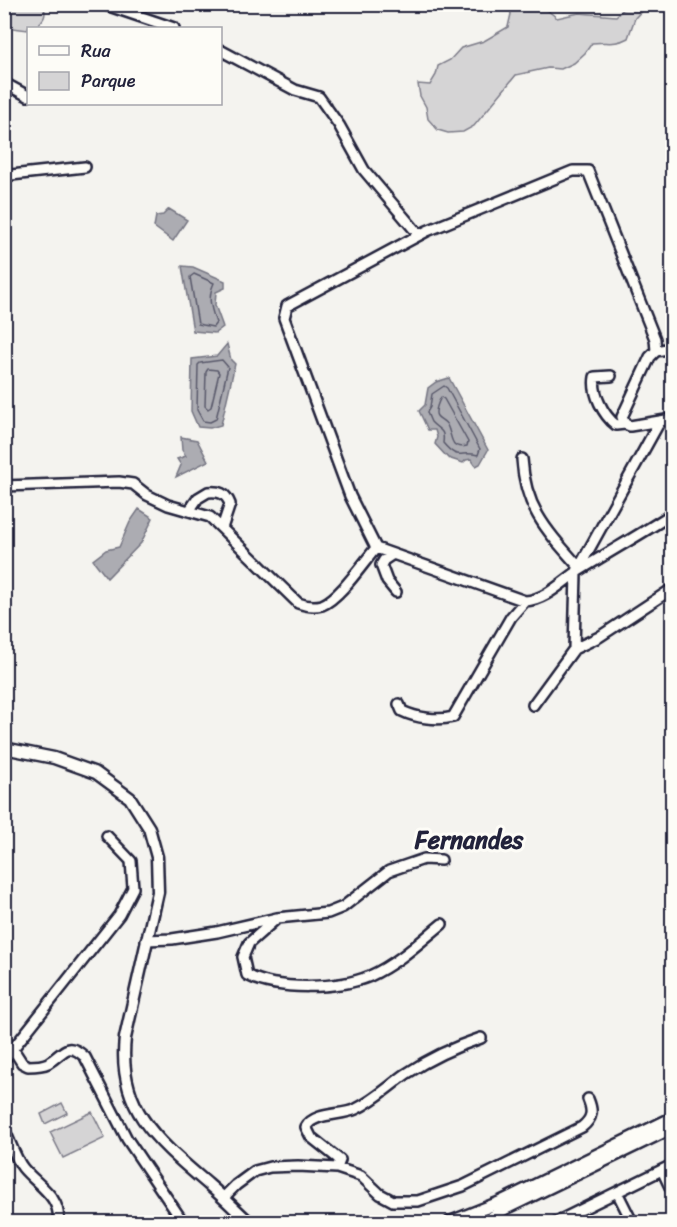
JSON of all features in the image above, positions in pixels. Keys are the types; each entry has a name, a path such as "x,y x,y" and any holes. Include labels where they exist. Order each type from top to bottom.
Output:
{"main road":[{"path":"4,748 74,764 96,773 130,798 149,828 157,857 158,892 125,1038 123,1059 129,1095 157,1137 249,1222"},
{"path":"450,1222 498,1203 672,1118"},
{"path":"484,1222 515,1204 672,1128"}],"street":[{"path":"103,4 171,27"},
{"path":"222,51 296,90 319,96 339,125 364,170 419,235"},
{"path":"4,83 27,95"},
{"path":"4,178 11,175 85,167"},
{"path":"529,600 376,548 350,496 284,318 287,306 419,235 573,171 588,171 655,339 656,351"},
{"path":"627,425 622,417 624,411 650,357 656,351 672,348"},
{"path":"611,376 595,377 593,385 609,420 616,425 672,419"},
{"path":"574,649 577,570 660,422"},
{"path":"522,459 525,487 530,503 577,570"},
{"path":"4,486 119,482 133,484 147,495 168,506 210,517 298,603 306,606 324,604 334,597 376,548"},
{"path":"189,511 198,498 208,492 221,493 228,498 230,504 222,528"},
{"path":"399,704 402,711 417,716 447,719 453,717 511,617 529,600 547,594 577,570 672,514"},
{"path":"393,554 381,565 387,581 396,592"},
{"path":"533,705 574,649 599,637 672,588"},
{"path":"4,1060 119,915 133,888 131,861 107,836"},
{"path":"146,940 172,939 217,932 277,918 328,913 343,908 389,871 424,859 441,860"},
{"path":"277,918 249,943 243,957 247,975 260,982 300,987 336,984 370,976 404,955 442,924"},
{"path":"337,1168 340,1160 311,1137 306,1127 308,1122 319,1117 346,1114 368,1102 404,1075 434,1057 481,1038"},
{"path":"13,1049 22,1063 28,1066 47,1064 62,1051 70,1048 77,1050 85,1057 127,1139 183,1222"},
{"path":"224,1197 255,1171 270,1167 337,1168 361,1176 393,1202 418,1201 463,1186 582,1127 590,1121 591,1117 592,1109 588,1099"},
{"path":"4,1129 22,1167 47,1190 55,1202 59,1216 58,1222"},
{"path":"556,1222 574,1219 617,1192 672,1165"},
{"path":"662,1170 672,1191"},
{"path":"617,1192 632,1222"}],"green space":[{"path":"5,4 43,5 45,15 36,27 27,27 27,30 5,27"},
{"path":"509,5 541,5 557,18 579,13 616,16 628,5 647,5 635,18 628,38 614,43 592,43 574,63 561,69 548,68 516,75 474,126 463,132 448,133 438,130 428,119 418,84 430,85 438,66 450,60 461,48 484,41 508,27 511,14"},
{"path":"62,1103 67,1113 45,1124 41,1114"},
{"path":"92,1112 105,1138 63,1158 50,1132"}],"water":[{"path":"169,209 187,220 173,241 154,227 156,216 163,215"},
{"path":"182,266 193,267 225,281 225,288 216,292 215,305 223,327 215,333 193,331"},
{"path":"227,344 231,360 235,364 221,425 210,428 198,427 191,411 192,359 217,356"},
{"path":"449,378 488,450 480,464 476,466 471,459 463,463 448,458 435,444 437,437 435,430 428,430 419,411 425,405 428,388 436,382"},
{"path":"181,437 197,440 208,461 176,477 181,465 177,459 186,456 182,450"},
{"path":"139,509 153,518 141,543 107,578 93,560 106,550 119,547 130,522"}],"district":[{"name":"Fernandes","path":"469,840"}]}
